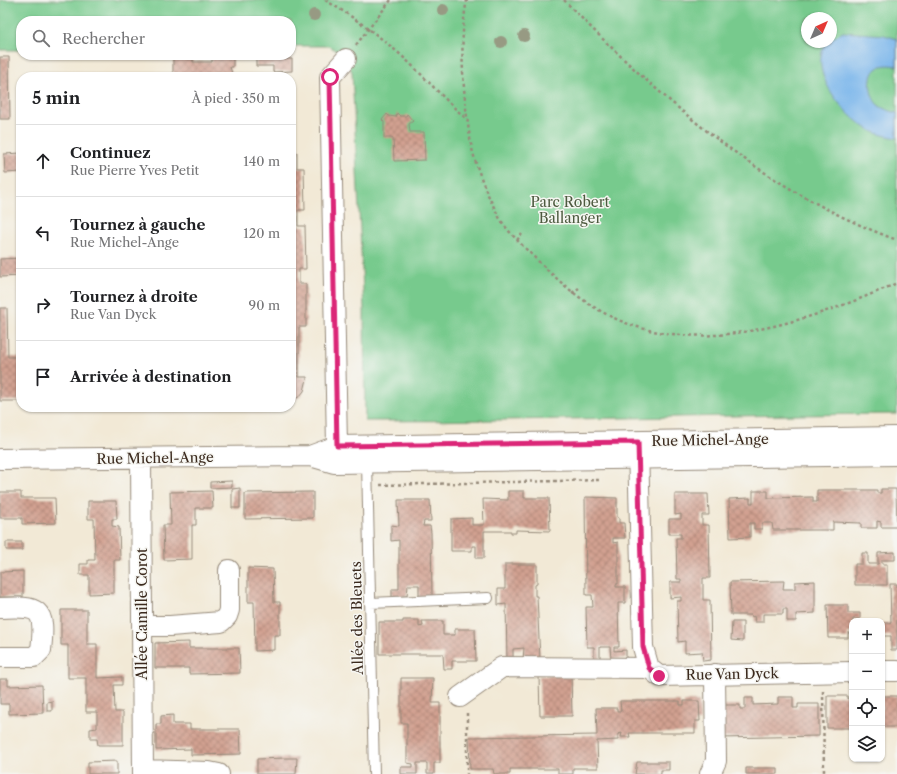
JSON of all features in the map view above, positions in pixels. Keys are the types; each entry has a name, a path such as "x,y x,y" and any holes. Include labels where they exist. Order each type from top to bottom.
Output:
{"street":[{"path":"336,454 330,77 346,59"},
{"name":"Rue Michel-Ange","path":"336,454 367,462 639,451 897,437"},
{"path":"460,697 502,668 649,668 643,647 639,451"},
{"name":"Rue Michel-Ange","path":"0,459 639,451 897,455"},
{"name":"Allée Camille Corot","path":"141,458 143,772 209,772 219,774"},
{"path":"142,626 170,626 221,622 227,616 229,610 229,570"},
{"path":"0,608 25,607 35,610 39,614 42,640 41,650 34,657 0,657"},
{"name":"Rue Van Dyck","path":"649,668 659,676 849,672"},
{"path":"885,671 897,671"},
{"path":"710,774 716,761 715,674"}],"lane":[{"name":"Allée des Bleuets","path":"367,462 374,774"},
{"path":"370,602 488,598"}],"path":[{"path":"325,0 368,28 396,51 447,102 469,121"},
{"path":"368,28 391,0"},
{"path":"467,0 463,33 463,56 471,145 484,183 499,218 517,240 572,294 605,315 638,326 672,334 713,335 756,329 804,318 843,305 897,283"},
{"path":"564,0 620,56 673,104 750,164 803,196 875,232 897,240"},
{"path":"517,240 522,234"},
{"path":"572,294 579,288"},
{"path":"823,672 824,774"},
{"path":"460,697 467,713 467,774"}],"green space":[{"name":"Parc Robert Ballanger","path":"0,0 897,0 897,414 365,421 364,310 352,72 346,59 330,46 296,46 296,16 16,16 16,50 0,50"}],"water":[{"path":"843,32 884,35 897,39 897,66 889,65 878,67 873,72 870,86 875,101 879,106 897,113 897,138 876,133 860,124 840,104 831,92 824,79 821,66 822,53 824,48 837,48 837,36"}],"building":[{"path":"0,57 9,57 10,119 0,119"},
{"path":"173,60 212,62 212,60 233,60 233,67 230,67 232,72 173,72"},
{"path":"256,60 292,60 292,71 273,72 273,66 256,66"},
{"path":"397,113 400,116 406,116 407,114 413,121 409,124 410,132 424,132 425,160 394,161 393,138 384,138 384,122 382,120 387,114 389,116 396,117"},
{"path":"296,152 297,168 304,168 305,210 298,210 298,226 305,226 306,269 299,269 299,284 306,284 306,327 299,327 299,377 307,377 304,391 296,399"},
{"path":"16,153 16,172 5,173 4,154"},
{"path":"16,258 16,276 0,277 0,259"},
{"path":"0,308 7,308 8,357 16,357 16,401 0,401"},
{"path":"232,481 232,487 210,488 210,482"},
{"path":"240,488 240,508 232,508 232,489"},
{"path":"881,489 896,489 897,527 881,527 881,522 877,521 877,528 861,528 861,523 833,522 833,530 773,530 772,523 762,523 762,529 754,529 754,523 750,523 750,537 730,538 729,499 750,498 750,503 753,503 753,491 768,491 768,498 813,497 813,502 817,502 817,490 877,490 877,493 881,493"},
{"path":"212,491 213,508 196,508 196,525 192,525 192,559 164,560 163,525 171,525 170,492"},
{"path":"508,491 524,491 524,498 549,498 550,531 516,530 516,533 511,533 511,531 484,531 484,558 476,558 476,546 472,546 472,551 451,551 451,519 472,518 472,525 484,525 483,499 508,500"},
{"path":"0,492 21,492 21,498 55,498 56,523 22,524 22,518 0,518"},
{"path":"313,492 313,518 245,519 245,493"},
{"path":"675,494 708,494 709,515 702,515 702,525 709,525 710,578 703,578 703,600 710,600 711,660 703,661 702,652 685,653 685,641 678,642 677,601 681,601 681,597 670,598 670,582 681,582 681,579 677,579 676,538 681,538 681,534 669,534 669,519 681,519 681,514 675,515"},
{"path":"585,497 617,498 617,517 619,518 619,523 624,523 625,538 613,538 613,543 618,542 618,584 616,584 616,587 625,587 625,603 618,603 619,647 614,647 614,651 626,650 626,658 611,659 610,647 600,647 600,659 594,659 594,647 587,647 586,607 593,607 592,595 586,595"},
{"path":"398,500 430,500 431,521 424,521 423,526 430,526 431,533 432,596 419,597 419,585 408,585 407,596 392,597 392,589 399,589 399,540 391,541 391,525 399,526"},
{"path":"88,501 116,501 117,519 112,519 112,526 119,527 120,560 114,560 114,593 89,594 89,575 80,575 80,564 88,564 88,560 95,560 94,519 88,519"},
{"path":"6,542 22,542 22,550 6,550"},
{"path":"895,552 895,560 882,560 882,564 887,564 887,585 855,585 855,564 862,564 862,553 868,553 868,564 878,564 878,553"},
{"path":"505,564 537,564 537,584 535,585 535,596 537,596 540,660 523,660 524,648 513,649 513,661 507,661 506,604 498,605 498,589 505,589"},
{"path":"248,568 273,569 274,602 280,602 280,635 274,635 274,650 255,651 254,602 248,602"},
{"path":"23,571 23,597 0,597 0,572"},
{"path":"784,581 783,589 795,589 795,582 815,581 815,613 796,614 796,621 787,621 787,609 783,609 783,614 763,614 763,622 755,622 754,616 752,617 751,615 731,615 730,582"},
{"path":"890,584 897,584 897,650 891,650 891,636 885,636 885,623 891,623"},
{"path":"827,605 848,605 848,613 860,613 860,618 849,618 848,638 828,638"},
{"path":"61,610 87,610 87,644 97,644 97,678 122,677 122,685 114,685 115,712 123,712 123,745 98,745 97,739 90,739 90,729 97,728 97,712 86,712 86,678 68,678 68,645 61,645"},
{"path":"403,620 419,620 419,627 423,626 422,621 443,621 443,635 455,635 455,629 475,629 476,661 452,661 452,669 444,669 443,654 379,654 379,622 403,622"},
{"path":"732,622 743,622 743,641 731,640"},
{"path":"189,642 189,648 239,648 240,673 189,674 189,668 155,668 155,643"},
{"path":"571,675 572,716 540,716 539,676"},
{"path":"401,678 433,678 432,703 440,703 440,763 434,763 434,774 427,774 427,763 417,763 417,774 401,774 401,767 413,767 413,764 407,763 407,723 401,723"},
{"path":"0,679 8,679 8,686 42,685 43,713 9,714 9,704 0,704"},
{"path":"827,696 848,696 849,728 827,728"},
{"path":"885,696 897,696 897,727 885,727"},
{"path":"778,697 793,697 793,708 798,708 798,704 819,704 819,736 720,738 719,705 740,705 740,709 745,709 745,698 753,698 753,705 778,704"},
{"path":"52,701 52,711 47,711 47,702"},
{"path":"620,701 680,701 680,705 684,705 684,701 699,701 700,721 695,721 695,733 629,733 630,737 621,737 622,733 618,734 618,740 597,741 598,768 573,768 573,774 558,774 558,769 510,769 510,774 494,774 493,769 470,769 469,737 597,735 596,708 617,708 617,711 621,711"},
{"path":"173,715 173,724 190,724 190,729 240,729 241,754 191,755 191,749 156,750 156,724 161,724 161,716"},
{"path":"297,758 296,774 257,774 257,759"},
{"path":"117,761 117,774 88,774 88,762"},
{"path":"637,762 669,762 669,770 661,770 661,774 635,774"},
{"path":"746,768 778,768 778,774 746,774"}],"route":[{"path":"330,77 337,446 367,447 638,442 643,647 649,668 659,676"}]}
